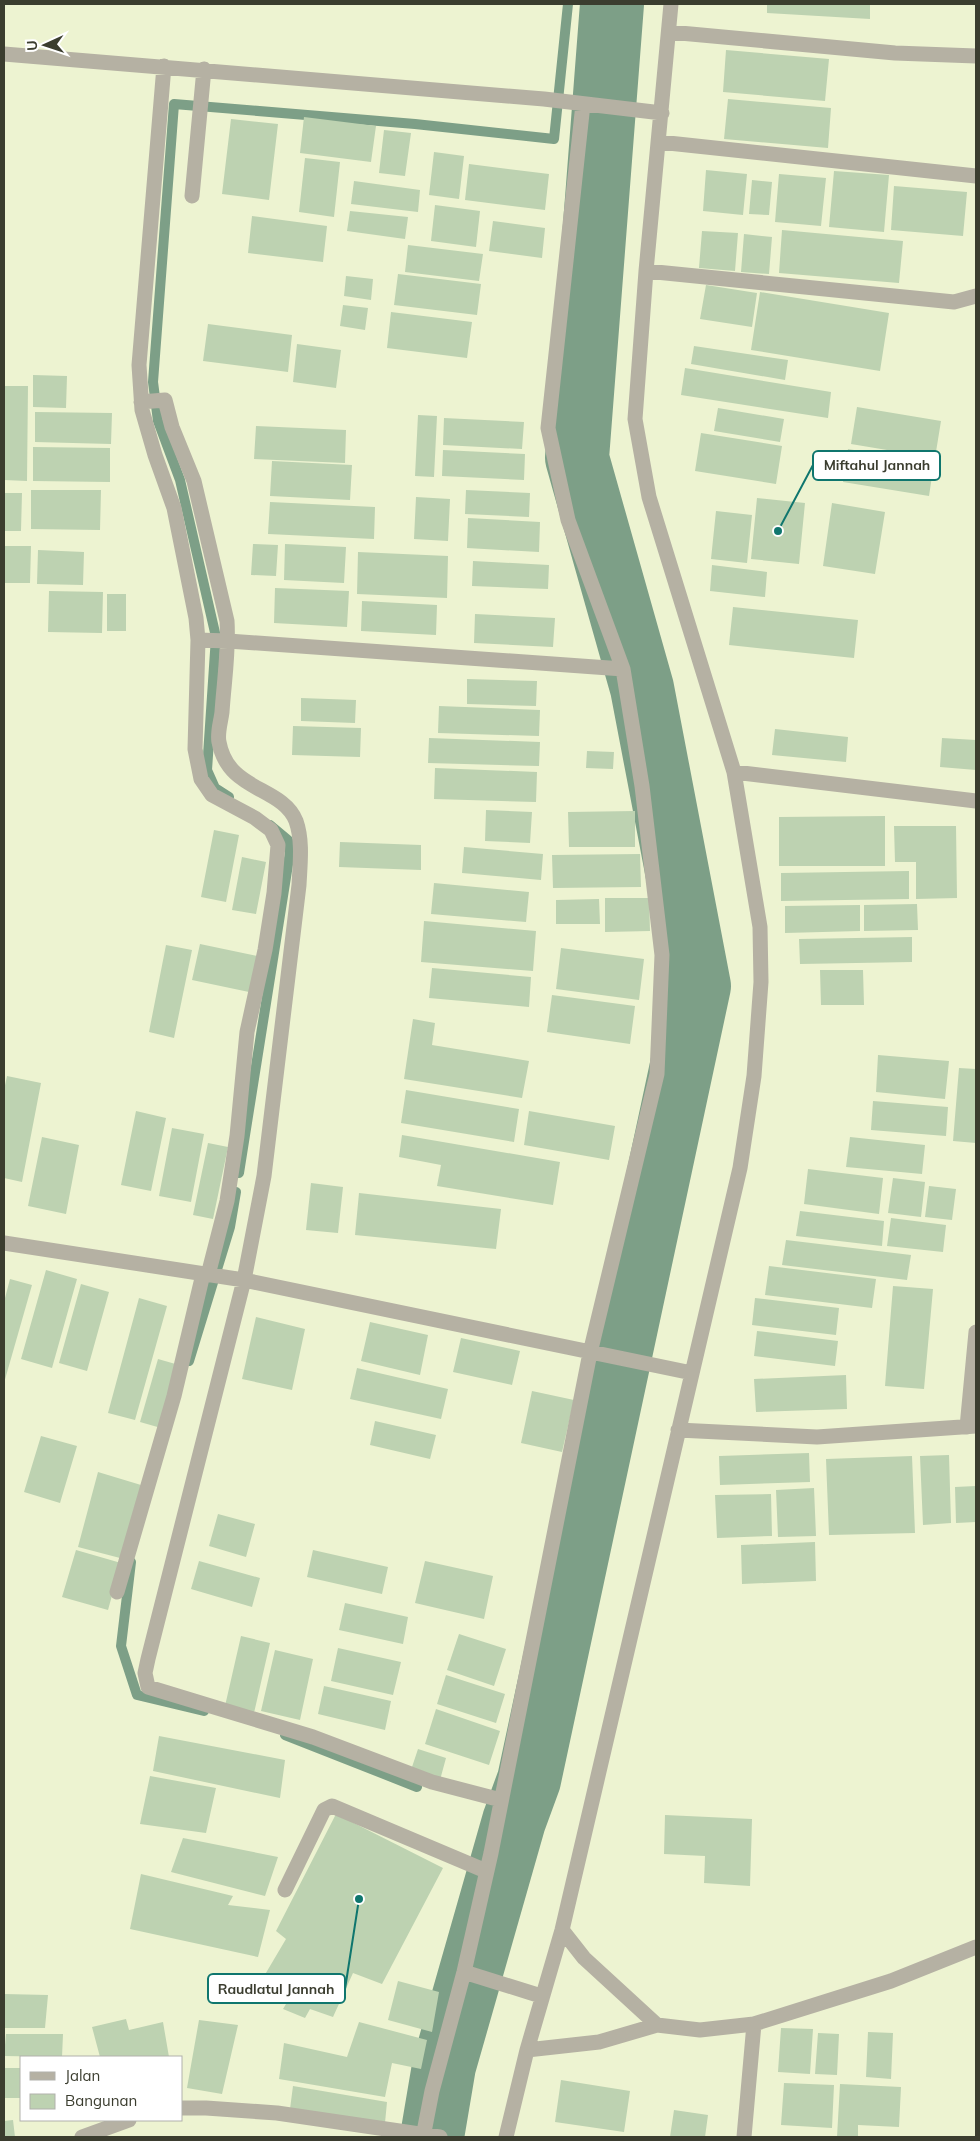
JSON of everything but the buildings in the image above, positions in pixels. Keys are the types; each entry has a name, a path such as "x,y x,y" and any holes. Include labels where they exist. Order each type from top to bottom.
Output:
{"street":[{"path":"506,2137 541,1996 562,1930 740,1168 754,1076 761,982 760,927 734,772 649,497 635,418 646,271 671,4"},
{"path":"669,32 895,53 976,56"},
{"path":"4,54 204,69 544,99 662,113"},
{"path":"117,1592 219,1238 237,1136 247,1032 265,950 274,893 278,844 271,830 255,818 212,795 201,779 194,749 202,640 174,508 155,455 149,401 139,365 164,66"},
{"path":"192,196 204,69"},
{"path":"182,2108 277,2113 429,2136 432,2091 467,1973 590,1354 657,1074 662,955 642,786 623,669 568,520 548,428 587,104"},
{"path":"659,142 976,176"},
{"path":"646,271 954,302 976,296"},
{"path":"149,401 165,400 172,426 194,481 227,621 219,742 229,768 242,780 281,803 295,819 301,839 299,885 268,1148 240,1279 148,1659 145,1673 148,1687 313,1737 432,1782 501,1800"},
{"path":"202,640 225,640 623,669"},
{"path":"734,772 976,802"},
{"path":"4,1243 209,1273 590,1354 692,1373"},
{"path":"678,1430 817,1437 972,1426 976,1332"},
{"path":"285,1890 324,1810 332,1806 486,1871"},
{"path":"562,1930 584,1958 657,2025"},
{"path":"527,2050 599,2042 657,2025 700,2030 754,2024 891,1981 976,1946"},
{"path":"467,1973 541,1996"},
{"path":"744,2137 754,2024"},
{"path":"82,2137 126,2121"}],"waterway":[{"path":"229,797 215,788 207,770 216,637 180,480 158,421 153,382 174,104 415,124 554,139 568,4"},
{"path":"432,2137 444,2066 514,1821 529,1780 699,986 642,688 577,458 612,4"},
{"path":"239,1173 290,852 288,840 270,825"},
{"path":"189,1361 230,1227 236,1192"},
{"path":"131,1562 121,1646 137,1695 204,1711"},
{"path":"285,1735 417,1787"}],"place":[{"name":"Miftahul Jannah","path":"778,531"},
{"name":"Raudlatul Jannah","path":"359,1899"}]}
